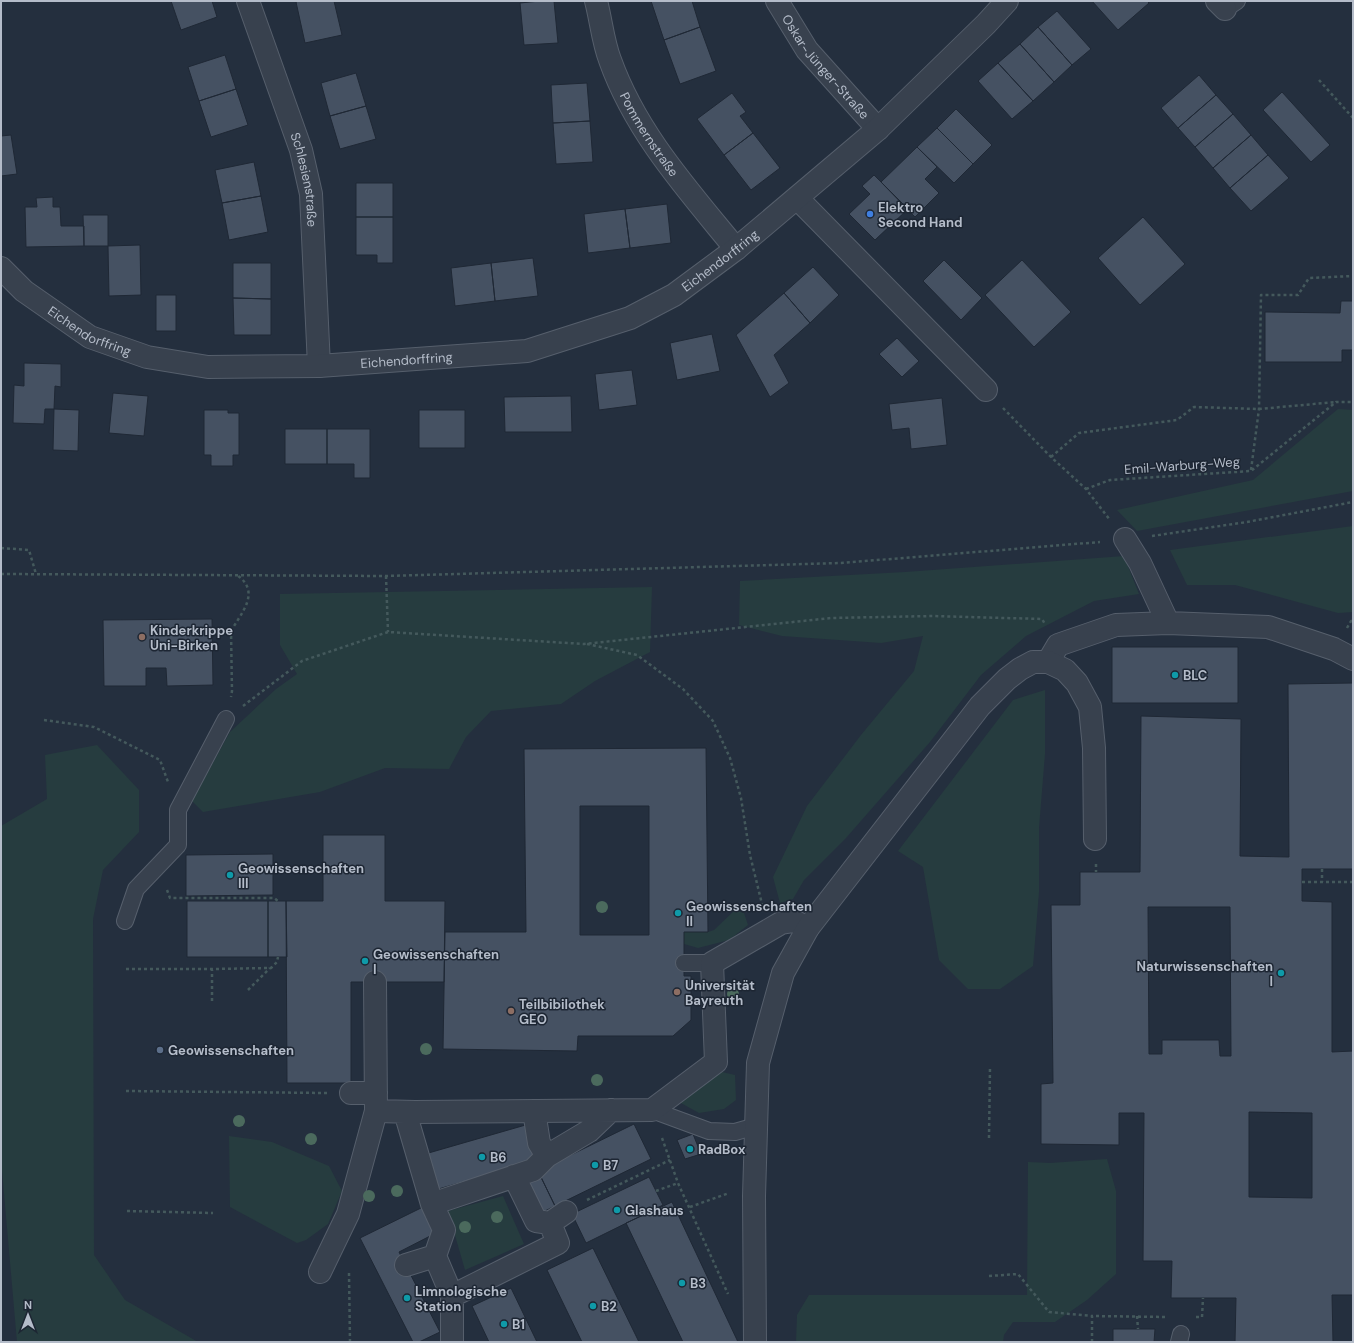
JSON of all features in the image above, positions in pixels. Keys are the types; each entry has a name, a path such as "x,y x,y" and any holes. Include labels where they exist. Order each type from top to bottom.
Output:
{"street":[{"name":"Schlesienstraße","path":"248,1 301,150 311,194 319,366"},
{"name":"Pommernstraße","path":"596,1 610,59 630,107 669,168 736,249"},
{"name":"Oskar-Jünger-Straße","path":"777,1 806,50 878,130"},
{"name":"Eichendorffring","path":"1,268 24,291 90,337 147,356 208,367 319,366 527,351 630,318 674,295 736,249 878,130 986,24 1007,1"},
{"path":"797,198 986,390"},
{"path":"1125,540 1140,563 1168,623"},
{"path":"755,1342 754,1184 758,1063 782,973 808,928 980,706 1007,679 1020,669 1116,625 1168,623 1268,627 1334,649 1353,659"},
{"path":"1053,654 1065,670 1078,683 1090,707 1094,748 1096,838"},
{"path":"351,1093 405,1112 652,1110 716,1062 712,964 781,923 794,921 808,928"},
{"path":"320,1272 348,1214 376,1102 376,982"},
{"path":"432,1204 533,1170 547,1156 589,1131 611,1110"},
{"path":"534,1111 539,1143 547,1156"},
{"path":"405,1112 432,1204 444,1230 434,1256 452,1296 452,1342"},
{"path":"452,1296 562,1248 558,1218 536,1221 514,1176"},
{"path":"406,1265 434,1256"}],"lane":[{"path":"126,921 136,889 178,845 178,810 226,719"},
{"path":"684,963 712,964"},
{"path":"652,1110 709,1131 736,1132 756,1126"}],"path":[{"path":"1319,80 1353,118"},
{"path":"1251,471 1259,408 1261,295 1298,295 1309,278 1353,276"},
{"path":"986,390 1051,457 1086,489 1125,540"},
{"name":"Emil-Warburg-Weg","path":"1086,489 1110,480 1251,471 1336,402"},
{"path":"1051,457 1079,433 1177,420 1194,407 1259,408 1353,402"},
{"path":"1,574 386,576 841,563 1125,540 1246,522 1353,502"},
{"path":"1,548 29,550 36,574"},
{"path":"226,719 232,691 231,631 245,607 249,592 244,580 237,575"},
{"path":"386,576 388,632"},
{"path":"584,644 831,618 933,616 1042,619 1053,654"},
{"path":"212,631 231,631"},
{"path":"226,719 302,661 388,632 584,644 638,655 683,689 713,721 730,758 741,798 750,855 759,890"},
{"path":"44,720 94,727 160,760 178,810"},
{"path":"158,866 170,898 274,898 278,901"},
{"path":"1322,869 1322,882"},
{"path":"1302,882 1353,882"},
{"path":"248,990 277,962 278,957"},
{"path":"126,969 212,970 271,968"},
{"path":"212,970 212,1001"},
{"path":"989,1138 990,1066"},
{"path":"126,1091 351,1093"},
{"path":"652,1110 678,1183 730,1298"},
{"path":"558,1218 599,1194 670,1160"},
{"path":"656,1192 678,1183"},
{"path":"690,1207 754,1184"},
{"path":"127,1211 213,1213"},
{"path":"349,1267 350,1342"},
{"path":"989,1276 1018,1274 1049,1312 1092,1316 1169,1317"},
{"path":"1190,1317 1202,1317 1203,1298"},
{"path":"1092,1316 1092,1342"},
{"path":"1137,1316 1138,1329"}],"green space":[{"path":"1338,409 1353,410 1353,491 1137,531 1117,510 1253,480"},
{"path":"1353,526 1353,612 1338,613 1235,585 1187,585 1170,550"},
{"path":"1124,556 1139,594 1094,601 1026,636 981,675 930,742 846,838 804,880 793,899 780,903 773,877 807,806 861,735 914,671 923,636 881,643 782,636 739,625 740,581 905,572"},
{"path":"652,587 650,652 595,681 561,704 491,711 466,737 449,769 385,768 320,792 203,812 192,801 230,732 276,689 297,674 280,645 280,594"},
{"path":"1045,690 1045,754 1039,828 1039,892 1033,966 1000,989 968,989 939,960 923,867 898,851 1013,700"},
{"path":"97,745 139,790 139,832 103,870 93,919 94,1255 125,1300 198,1342 17,1342 1,1159 1,826 47,799 45,755"},
{"path":"735,910 744,913 748,925 729,940 698,948 684,944 684,932 708,932 714,930"},
{"path":"722,1072 735,1075 736,1100 724,1109 699,1113 679,1102 686,1093"},
{"path":"229,1136 272,1142 329,1166 342,1191 328,1224 306,1240 297,1243 230,1207"},
{"path":"1107,1159 1116,1191 1116,1274 1087,1300 1055,1322 1013,1322 1004,1335 1003,1342 796,1342 797,1315 809,1295 1027,1295 1028,1162 1050,1163"},
{"path":"503,1196 524,1244 465,1270 448,1211"}],"building":[{"path":"171,1 212,1 217,17 181,30"},
{"path":"334,1 342,35 305,43 296,2"},
{"path":"554,1 558,43 524,45 520,3"},
{"path":"651,1 692,1 700,27 664,40"},
{"path":"1092,1 1147,1 1149,3 1118,30"},
{"path":"1057,11 1091,49 1072,65 1038,27"},
{"path":"700,27 716,71 680,84 664,40"},
{"path":"1038,27 1072,65 1054,82 1020,44"},
{"path":"1020,44 1054,82 1033,101 998,63"},
{"path":"225,55 236,89 199,101 188,67"},
{"path":"998,63 1033,101 1012,119 978,81"},
{"path":"356,73 366,106 330,116 321,83"},
{"path":"1199,75 1216,95 1178,128 1161,108"},
{"path":"587,83 590,121 553,123 551,85"},
{"path":"236,89 248,125 211,137 199,101"},
{"path":"1282,92 1330,145 1311,162 1263,110"},
{"path":"732,93 746,112 740,116 753,133 724,155 697,119"},
{"path":"1216,95 1233,114 1195,147 1178,128"},
{"path":"366,106 376,139 340,149 330,116"},
{"path":"956,109 992,145 973,164 937,128"},
{"path":"1233,114 1251,135 1213,168 1195,147"},
{"path":"590,121 593,162 556,164 553,123"},
{"path":"937,128 973,164 954,183 917,147"},
{"path":"753,133 780,168 751,190 724,155"},
{"path":"11,135 17,174 1,176 1,136"},
{"path":"1251,135 1268,155 1230,188 1213,168"},
{"path":"917,147 937,167 925,179 939,193 915,217 881,182"},
{"path":"1268,155 1289,178 1251,211 1230,188"},
{"path":"254,162 261,196 222,203 215,170"},
{"path":"874,175 908,209 875,240 849,214 870,194 862,186"},
{"path":"356,183 393,183 393,217 356,217"},
{"path":"261,196 268,232 229,240 222,203"},
{"path":"53,197 53,207 60,207 61,226 84,226 84,246 26,247 25,207 37,207 36,198"},
{"path":"667,204 671,243 630,248 625,209"},
{"path":"625,209 630,248 588,253 584,214"},
{"path":"83,215 108,215 108,246 84,246"},
{"path":"356,217 393,217 393,263 377,263 377,255 356,255"},
{"path":"1143,217 1185,264 1140,305 1098,258"},
{"path":"140,245 141,295 109,296 108,246"},
{"path":"533,258 538,296 495,301 491,263"},
{"path":"944,260 982,298 961,320 923,281"},
{"path":"1022,260 1071,312 1034,347 985,295"},
{"path":"233,263 271,263 271,299 233,298"},
{"path":"491,263 495,301 455,306 451,268"},
{"path":"813,267 839,295 810,323 784,293"},
{"path":"784,293 810,323 774,355 789,383 770,397 736,335"},
{"path":"156,295 176,295 176,331 156,331"},
{"path":"233,298 271,299 271,335 234,335"},
{"path":"1341,301 1353,301 1353,350 1342,350 1342,362 1265,362 1265,312 1340,313"},
{"path":"712,334 720,371 677,380 670,343"},
{"path":"897,338 919,361 902,377 879,354"},
{"path":"24,363 61,364 61,387 55,386 54,409 45,409 44,424 13,423 14,385 24,386"},
{"path":"632,370 637,405 599,410 595,374"},
{"path":"113,393 148,396 144,436 109,433"},
{"path":"571,396 572,432 505,432 504,397"},
{"path":"942,398 947,445 911,449 909,428 892,430 889,404"},
{"path":"54,409 79,410 78,451 53,450"},
{"path":"204,410 228,410 228,413 239,413 239,455 233,455 233,466 211,466 211,455 204,455"},
{"path":"419,410 465,410 465,448 419,448"},
{"path":"285,429 327,429 327,464 285,464"},
{"path":"327,429 370,429 370,478 354,478 354,464 327,464"},
{"path":"212,619 213,685 167,686 166,668 146,668 146,686 104,686 103,620"},
{"name":"BLC","path":"1112,647 1238,647 1238,703 1112,703"},
{"name":"Naturwissenschaften I","path":"1353,683 1353,869 1302,869 1302,901 1332,902 1332,1052 1353,1051 1353,1295 1332,1295 1333,1342 1235,1342 1236,1298 1171,1298 1172,1261 1143,1261 1144,1113 1119,1113 1119,1145 1041,1144 1041,1084 1053,1083 1051,905 1080,905 1080,872 1140,872 1141,716 1241,719 1240,856 1289,857 1288,684","holes":["1148,907 1230,907 1231,1056 1220,1056 1219,1040 1162,1040 1162,1054 1149,1054","1249,1112 1312,1113 1312,1198 1249,1197"]},
{"name":"Geowissenschaften II","path":"706,748 708,932 684,932 684,976 691,976 691,1020 673,1036 578,1036 577,1051 443,1049 445,932 526,932 524,749","holes":["580,806 649,806 649,935 580,935"]},
{"name":"Geowissenschaften I","path":"323,835 385,835 385,901 445,901 444,982 351,982 351,1083 287,1083 286,901 323,901"},
{"name":"Geowissenschaften III","path":"273,854 273,895 186,896 186,855"},
{"path":"187,901 268,901 268,957 187,957"},
{"path":"268,901 286,901 287,957 268,957"},
{"name":"B6","path":"529,1124 539,1160 435,1190 425,1154"},
{"name":"B7","path":"634,1124 651,1159 555,1206 538,1171"},
{"name":"RadBox","path":"693,1134 701,1154 685,1159 677,1140"},
{"path":"538,1171 555,1206 537,1215 520,1179"},
{"name":"Glashaus","path":"649,1177 663,1205 586,1243 572,1214"},
{"name":"B3","path":"672,1202 738,1342 683,1342 626,1223"},
{"name":"Limnologische Station","path":"423,1207 436,1233 399,1252 440,1332 419,1342 413,1342 360,1238"},
{"name":"B2","path":"593,1248 639,1342 582,1342 547,1270"},
{"name":"B1","path":"511,1288 537,1342 489,1342 472,1306"},
{"path":"1113,1329 1155,1329 1154,1342 1113,1342"}],"place":[{"name":"Elektro Second Hand","path":"870,214"},
{"name":"Kinderkrippe Uni-Birken","path":"142,637"},
{"name":"BLC","path":"1175,675"},
{"name":"Geowissenschaften III","path":"230,875"},
{"name":"Geowissenschaften II","path":"678,913"},
{"name":"Geowissenschaften I","path":"365,961"},
{"name":"Naturwissenschaften I","path":"1281,973"},
{"name":"Universität Bayreuth","path":"677,992"},
{"name":"Teilbibilothek GEO","path":"511,1011"},
{"name":"Geowissenschaften","path":"160,1050"},
{"name":"RadBox","path":"690,1149"},
{"name":"B6","path":"482,1157"},
{"name":"B7","path":"595,1165"},
{"name":"Glashaus","path":"617,1210"},
{"name":"B3","path":"682,1283"},
{"name":"Limnologische Station","path":"407,1298"},
{"name":"B2","path":"593,1306"},
{"name":"B1","path":"504,1324"}]}
